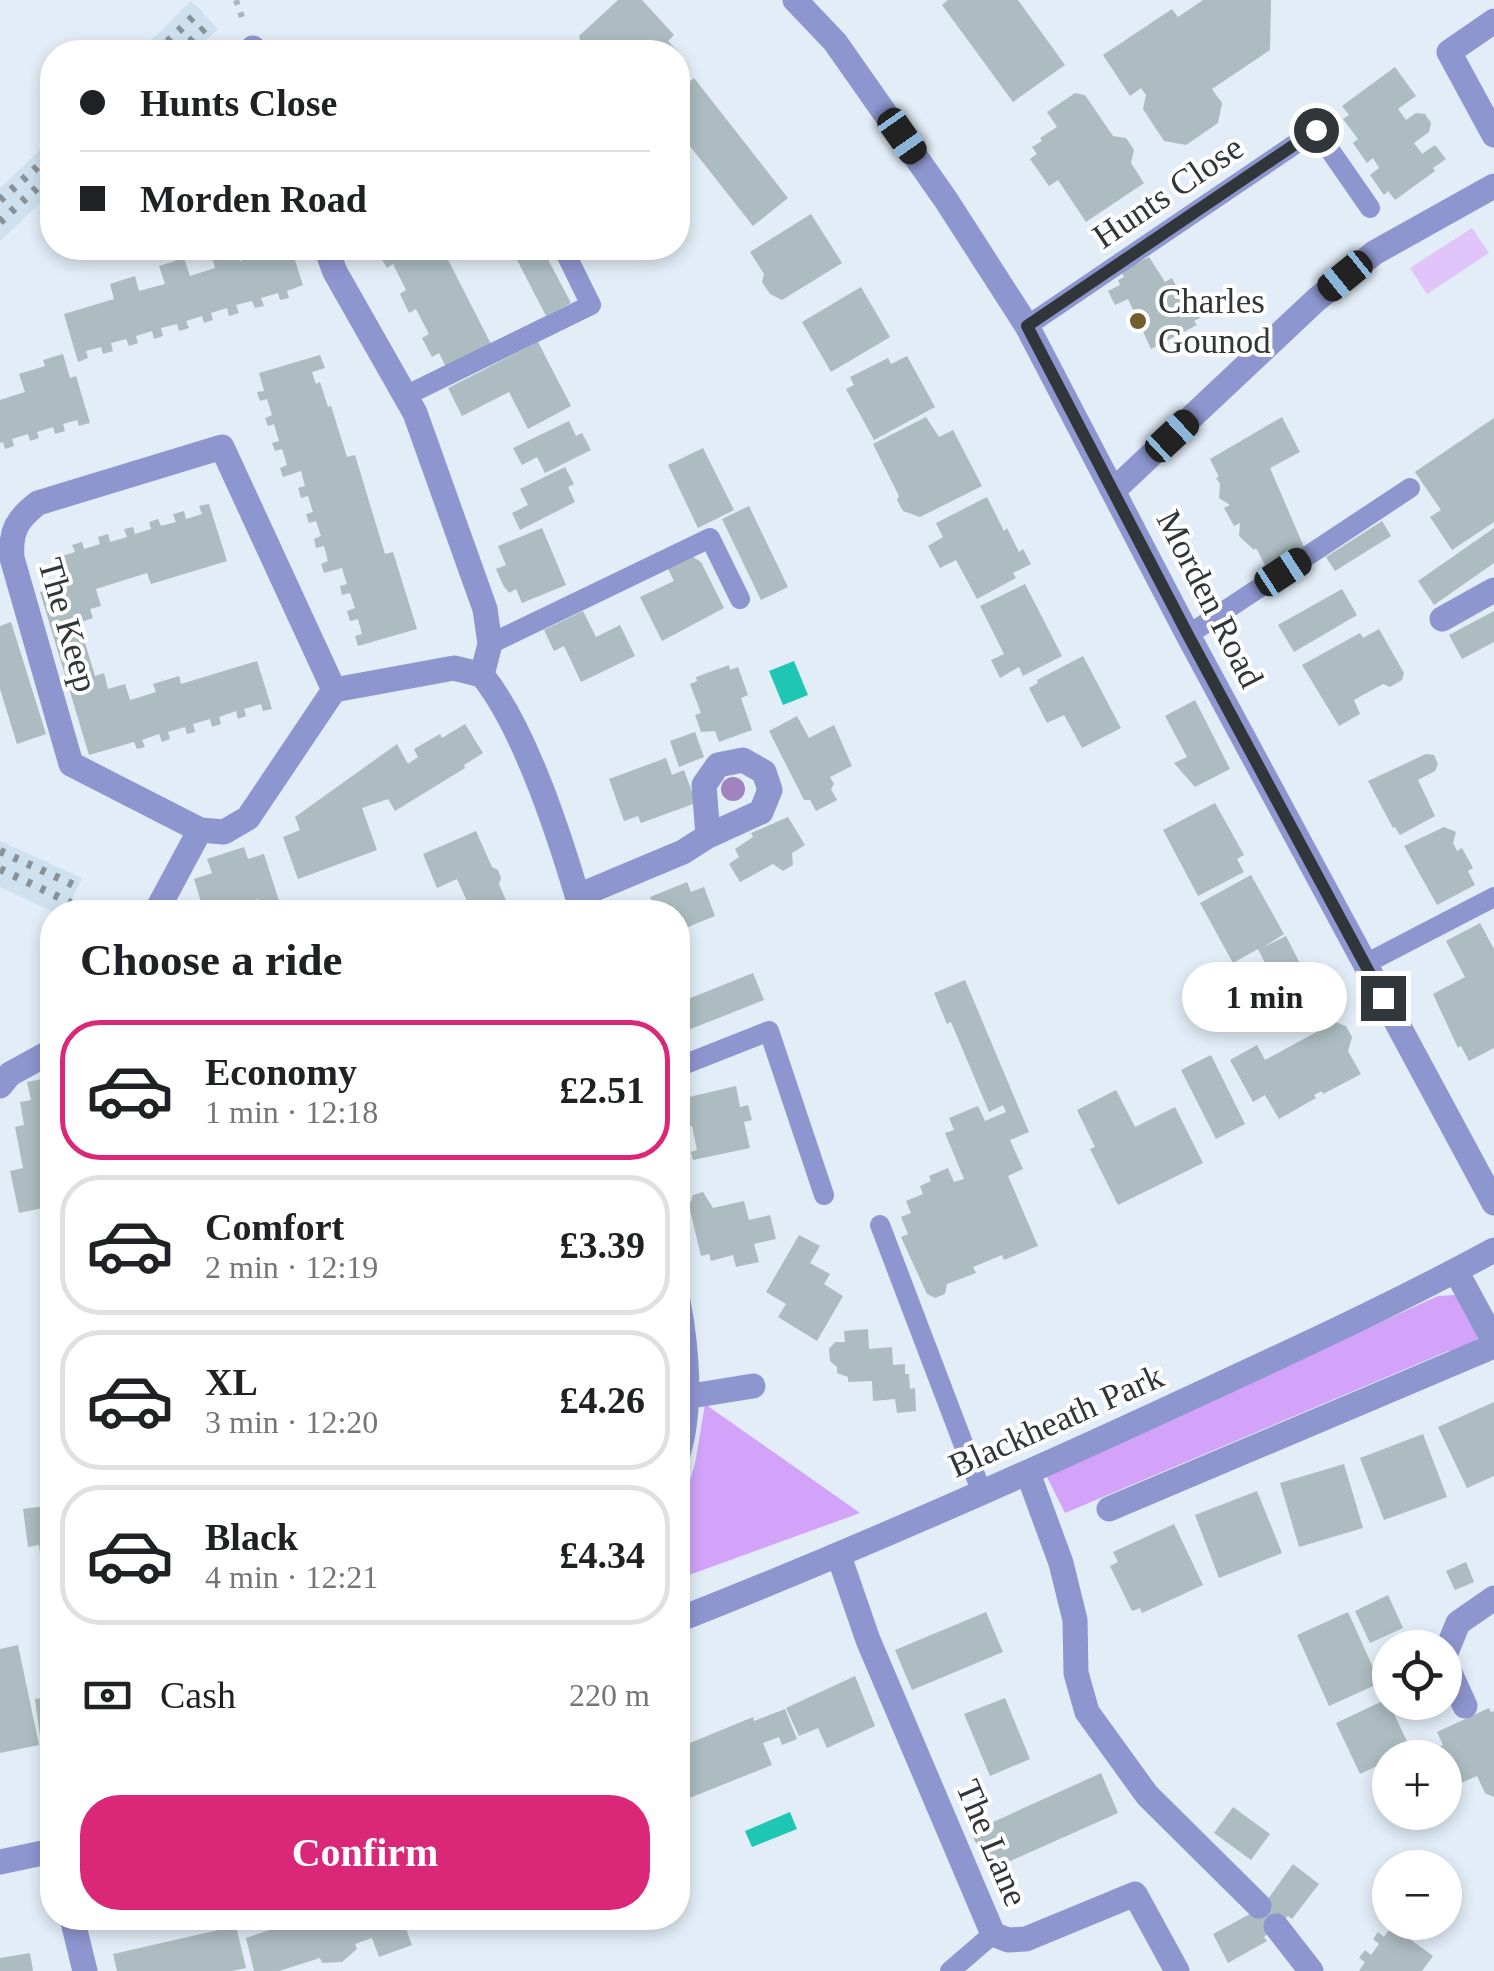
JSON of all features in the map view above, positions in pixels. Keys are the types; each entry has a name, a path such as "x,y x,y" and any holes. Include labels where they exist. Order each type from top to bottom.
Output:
{"street":[{"name":"Morden Road","path":"795,0 835,42 946,200 1027,326 1494,1204"},
{"path":"1494,21 1449,52 1494,135"},
{"path":"1114,490 1316,300 1374,253 1494,186"},
{"path":"330,260 416,413 485,608 490,644 482,675"},
{"name":"The Keep","path":"200,830 72,764 12,558 10,538 20,517 38,503 222,447 334,690"},
{"path":"1442,619 1494,590"},
{"path":"162,900 200,830 224,832 248,818 334,690 454,668 482,675 498,696 542,794 579,900"},
{"path":"588,900 708,836"},
{"path":"0,1086 10,1074 40,1058"},
{"name":"Blackheath Park","path":"690,1615 839,1556 1028,1473 1494,1250"},
{"path":"1108,1509 1494,1343 1456,1271"},
{"path":"690,1396 752,1386"},
{"path":"1028,1473 1062,1563 1075,1620 1076,1673 1087,1712 1146,1795 1259,1906"},
{"name":"The Lane","path":"839,1556 868,1640 993,1934 1008,1940 1026,1939 1135,1894 1177,1971"},
{"path":"1455,1630 1458,1623 1494,1598"},
{"path":"1462,1699 1465,1706"},
{"path":"0,1862 40,1853"},
{"path":"1276,1926 1311,1971"},
{"path":"75,1930 84,1971"}],"lane":[{"name":"Hunts Close","path":"1027,326 1316,130 1370,208"},
{"path":"406,396 592,305 570,260"},
{"path":"1188,635 1410,488"},
{"path":"490,644 710,538 740,599"},
{"path":"1365,964 1494,897"},
{"path":"690,1062 769,1031 824,1195"},
{"path":"880,1225 982,1493"},
{"path":"950,1971 993,1934"}],"shaded area":[{"path":"191,1 218,29 207,40 151,40"},
{"path":"40,150 40,203 0,241 0,188"},
{"path":"1472,228 1489,253 1427,294 1410,268"},
{"path":"794,661 808,695 783,705 769,671"},
{"path":"0,841 82,878 72,900 40,900 40,906 0,887"},
{"path":"1454,1295 1464,1302 1479,1337 1466,1348 1448,1351 1065,1513 1046,1475 1438,1296"},
{"path":"705,1404 860,1513 690,1575 690,1480"},
{"path":"790,1812 797,1829 752,1847 745,1831"}],"building":[{"path":"618,0 642,0 674,35 669,40 580,40 579,36"},
{"path":"948,0 1018,0 1065,65 1013,102 942,5"},
{"path":"1203,0 1271,0 1270,50 1212,89 1222,103 1218,123 1186,145 1164,141 1143,109 1146,95 1141,88 1130,96 1103,55 1172,9 1178,17"},
{"path":"1395,67 1416,96 1398,109 1406,120 1416,113 1425,114 1431,123 1429,132 1414,143 1422,154 1435,145 1446,159 1395,200 1388,191 1384,195 1370,175 1379,168 1373,158 1367,163 1353,143 1358,139 1343,119 1349,115 1342,106"},
{"path":"694,78 788,198 753,226 690,146 690,81"},
{"path":"1075,93 1085,95 1113,136 1126,138 1134,150 1131,163 1144,183 1086,222 1058,180 1049,186 1030,159 1037,154 1032,147 1057,127 1047,112"},
{"path":"811,214 842,263 782,300 770,294 762,282 764,274 750,252"},
{"path":"1149,257 1165,282 1172,278 1184,302 1198,302 1202,310 1200,318 1194,321 1197,325 1151,349 1128,299 1115,305 1108,291 1120,285 1118,280 1124,277 1121,271"},
{"path":"178,260 185,260 190,276 215,268 213,260 295,260 303,285 287,291 289,298 280,300 278,293 261,298 264,306 255,308 252,301 236,305 239,313 229,316 227,308 211,313 213,320 204,323 202,316 186,321 189,328 179,331 177,324 161,328 163,336 154,339 152,331 136,336 138,343 129,346 126,339 111,343 113,351 103,354 101,347 86,351 88,358 78,362 64,314 114,299 110,284 135,276 139,291 165,284 159,266"},
{"path":"382,260 448,260 491,344 446,367 439,353 432,357 422,338 429,334 416,309 409,313 400,294 406,290 393,264 387,268"},
{"path":"517,260 548,260 571,303 546,316"},
{"path":"861,287 890,337 831,372 802,322"},
{"path":"538,342 571,406 528,429 509,392 462,416 448,388"},
{"path":"63,354 70,378 76,376 90,423 79,426 77,420 63,424 65,431 55,434 53,427 37,432 39,438 30,441 28,434 12,439 14,446 5,449 0,443 0,400 25,392 19,374 45,366 43,360"},
{"path":"320,355 325,368 312,372 316,384 320,382 328,407 331,406 347,457 355,455 385,554 393,552 417,629 358,646 355,636 362,634 358,619 350,621 347,611 355,608 350,593 342,595 340,586 347,584 342,568 324,573 321,564 328,561 324,546 316,548 314,539 321,536 316,521 309,523 306,514 313,512 308,496 301,498 298,488 305,486 301,471 283,477 280,468 287,465 282,449 275,451 272,443 279,441 274,424 268,426 265,418 272,415 267,399 260,401 257,392 264,391 259,373"},
{"path":"907,356 935,407 874,440 846,389 854,385 850,377 888,358 891,364"},
{"path":"926,417 939,437 953,430 982,486 920,517 903,511 873,444"},
{"path":"1282,417 1300,452 1270,468 1304,547 1266,567 1256,548 1239,536 1240,523 1234,526 1224,508 1230,505 1219,498 1219,477 1210,459"},
{"path":"1494,418 1494,522 1452,550 1430,517 1441,510 1415,472"},
{"path":"569,421 576,436 582,433 591,450 545,473 537,457 522,465 513,448"},
{"path":"703,448 734,510 698,528 668,465"},
{"path":"565,467 574,484 568,487 575,502 520,530 512,513 528,505 520,489"},
{"path":"987,497 1004,531 1007,528 1019,552 1023,549 1031,564 1013,573 1016,578 977,599 956,560 940,568 928,546 943,537 936,523"},
{"path":"209,504 227,561 151,584 147,573 96,589 101,606 90,609 93,618 79,623 95,676 104,673 108,689 125,684 130,700 156,692 153,684 179,676 181,684 257,661 272,709 263,711 261,704 244,709 246,716 238,719 236,711 219,717 221,724 212,727 210,719 193,724 195,732 187,734 185,727 168,732 170,739 162,742 159,734 142,740 145,747 137,749 134,742 89,755 40,592 67,584 59,557 75,552 72,545 82,542 84,549 100,544 98,537 108,534 110,542 127,537 124,529 133,527 135,534 151,529 149,522 158,519 161,526 176,522 173,514 184,511 186,519 202,514 199,506"},
{"path":"749,506 788,587 761,600 722,519"},
{"path":"1382,521 1391,536 1335,571 1326,557"},
{"path":"542,528 566,585 522,603 516,589 509,593 496,569 506,565 498,546"},
{"path":"1494,528 1494,563 1434,605 1418,581"},
{"path":"693,557 701,562 724,608 662,641 640,597 674,581 668,569"},
{"path":"1025,584 1062,656 1023,676 1019,667 1000,678 991,660 1004,654 980,606"},
{"path":"1342,589 1357,615 1294,652 1278,625"},
{"path":"583,611 596,637 620,625 635,656 581,682 564,646 554,651 544,630"},
{"path":"1494,611 1494,642 1462,659 1449,635"},
{"path":"11,622 46,734 17,744 0,689 0,626"},
{"path":"1379,629 1404,673 1402,680 1390,687 1383,684 1354,700 1360,714 1339,726 1302,665 1360,633 1363,638"},
{"path":"1083,656 1121,728 1082,748 1064,715 1047,723 1029,688"},
{"path":"729,665 730,670 738,667 748,695 741,698 752,730 719,742 715,731 701,732 695,715 701,713 690,684 697,681 696,677"},
{"path":"1195,700 1230,769 1195,787 1174,763 1187,757 1165,716"},
{"path":"797,716 809,738 834,725 852,766 830,777 837,800 816,811 810,800 804,800 769,731"},
{"path":"465,724 483,753 395,811 388,799 362,808 377,850 298,879 283,837 300,830 295,817 397,744 408,764 418,757 414,749"},
{"path":"695,732 704,757 679,767 670,741"},
{"path":"1426,754 1434,755 1438,764 1435,771 1418,780 1435,816 1400,835 1368,781"},
{"path":"666,758 672,775 684,770 696,803 641,823 638,816 624,821 609,779"},
{"path":"1215,803 1244,855 1237,859 1244,872 1198,896 1163,830"},
{"path":"788,817 805,845 792,853 793,865 783,871 773,864 740,882 729,864 739,857 735,849 753,837 751,833"},
{"path":"1444,827 1456,832 1453,843 1457,851 1462,848 1473,868 1468,871 1475,885 1437,905 1404,846"},
{"path":"476,831 492,867 498,870 506,900 467,900 457,879 437,888 423,854"},
{"path":"244,847 248,859 264,854 279,900 200,900 194,879 212,873 207,859"},
{"path":"1251,875 1284,934 1262,948 1286,936 1313,989 1285,1003 1258,949 1233,963 1200,903"},
{"path":"687,882 691,892 704,887 715,916 690,926 690,900 650,897"},
{"path":"1480,923 1494,949 1494,1048 1469,1061 1461,1046 1458,1048 1433,994 1465,977 1446,941"},
{"path":"753,973 764,1000 690,1029 690,998"},
{"path":"965,980 1029,1132 1010,1140 1023,1169 1008,1176 1038,1246 973,1267 976,1273 947,1284 945,1294 935,1298 927,1294 901,1237 908,1234 901,1217 911,1213 906,1201 923,1194 920,1186 931,1181 929,1176 948,1168 954,1182 964,1179 945,1133 954,1130 949,1118 978,1106 985,1121 1006,1112 1003,1105 989,1112 951,1022 947,1024 934,993"},
{"path":"1335,1022 1346,1026 1352,1037 1348,1051 1361,1074 1314,1095 1316,1098 1279,1119 1265,1095 1253,1102 1230,1060 1257,1045 1265,1060"},
{"path":"1211,1055 1245,1124 1216,1139 1181,1070"},
{"path":"40,1079 40,1209 19,1213 10,1171 23,1168 15,1127 24,1125 20,1102 31,1100 27,1082"},
{"path":"736,1086 740,1107 748,1105 752,1120 744,1122 750,1148 693,1160 691,1152 697,1150 690,1127 690,1097"},
{"path":"1116,1090 1135,1127 1175,1107 1203,1163 1118,1205 1090,1149 1095,1147 1077,1110"},
{"path":"703,1192 713,1208 744,1201 749,1220 770,1215 776,1239 754,1244 759,1262 736,1267 733,1255 711,1261 709,1254 701,1256 690,1210 693,1195"},
{"path":"799,1235 820,1246 810,1263 830,1274 824,1284 843,1296 817,1341 778,1317 786,1304 766,1292"},
{"path":"868,1329 869,1349 892,1347 893,1365 905,1364 910,1389 915,1388 916,1411 897,1413 895,1399 873,1401 872,1381 848,1382 848,1377 837,1373 829,1349 835,1342 845,1342 844,1331"},
{"path":"1494,1402 1494,1476 1467,1488 1438,1427"},
{"path":"1423,1434 1447,1497 1384,1520 1360,1458"},
{"path":"1344,1464 1363,1528 1299,1547 1280,1483"},
{"path":"1257,1491 1282,1553 1219,1578 1195,1515"},
{"path":"40,1507 40,1554 39,1545 28,1547 23,1509"},
{"path":"1174,1524 1203,1585 1142,1613 1140,1608 1132,1611 1110,1566 1118,1562 1113,1552"},
{"path":"1466,1562 1474,1582 1455,1590 1446,1571"},
{"path":"1388,1595 1403,1628 1372,1630 1370,1643 1355,1611"},
{"path":"986,1612 1003,1652 912,1690 895,1650"},
{"path":"1348,1612 1372,1665 1372,1687 1329,1706 1297,1635"},
{"path":"18,1645 39,1745 0,1753 0,1649"},
{"path":"855,1676 875,1726 827,1748 818,1728 799,1736 786,1708"},
{"path":"40,1698 40,1736 35,1699"},
{"path":"1005,1698 1030,1759 990,1776 964,1714"},
{"path":"1372,1706 1372,1720 1397,1720 1406,1740 1372,1740 1372,1768 1360,1774 1336,1723"},
{"path":"1489,1708 1494,1711 1494,1797 1485,1793 1477,1776 1462,1783 1462,1740 1441,1740 1437,1732"},
{"path":"785,1709 797,1739 782,1745 779,1737 763,1743 772,1765 690,1798 690,1743 753,1717 754,1721"},
{"path":"1101,1773 1118,1813 988,1871 971,1832"},
{"path":"1233,1807 1270,1834 1251,1860 1214,1833"},
{"path":"1293,1864 1319,1884 1292,1919 1288,1916 1264,1937 1267,1941 1228,1963 1213,1934 1268,1899"},
{"path":"218,1930 237,1930 246,1968 117,1971 113,1954"},
{"path":"270,1930 406,1930 412,1945 379,1957 372,1938 355,1944 357,1949 342,1962 322,1963 320,1958 279,1971 254,1971 246,1938"},
{"path":"1374,1940 1411,1940 1433,1956 1422,1971 1359,1971 1365,1962 1359,1958 1365,1950 1371,1955 1379,1944"},
{"path":"30,1953 33,1971 0,1971 0,1958"}],"railway":[{"path":"169,40 200,10"},
{"path":"192,40 211,22"},
{"path":"0,200 40,165"},
{"path":"0,222 40,185"},
{"path":"0,851 78,887"},
{"path":"0,869 65,900"}],"place":[{"name":"Charles Gounod","path":"1138,321"}],"route":[{"path":"1316,130 1027,326 1383,998"}]}
